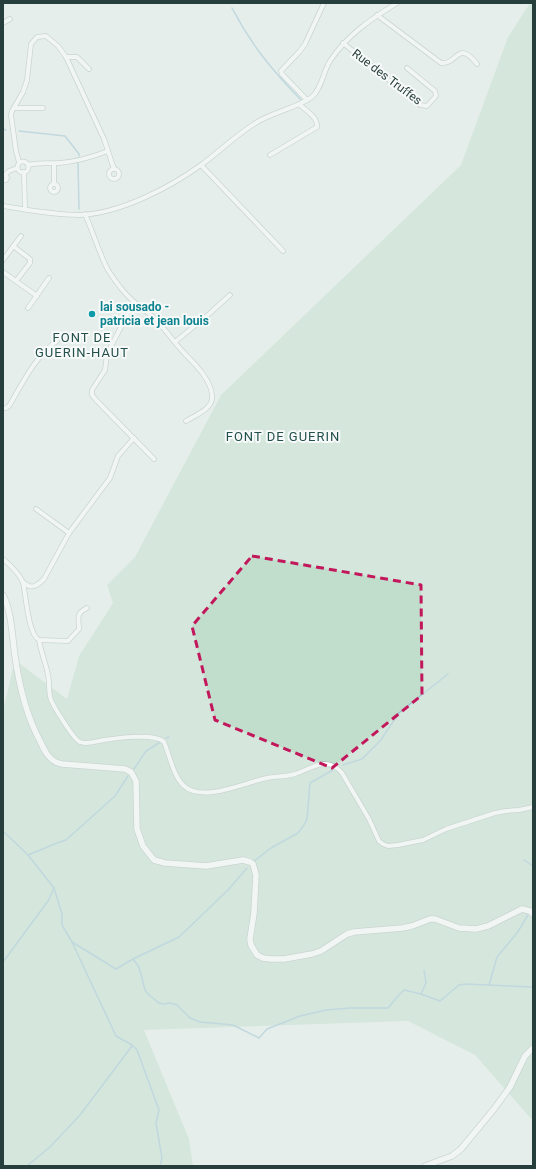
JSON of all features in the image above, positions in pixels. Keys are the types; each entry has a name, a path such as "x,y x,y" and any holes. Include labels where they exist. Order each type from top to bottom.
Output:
{"street":[{"path":"307,100 282,74 281,71 305,44 324,3"},
{"path":"3,206 60,214 85,214 114,208 143,198 163,188 201,165 254,124 307,100 316,92 327,66 343,43 377,15 397,3"},
{"path":"377,15 441,63 445,63 464,53 469,55 477,64"},
{"path":"3,23 10,19"},
{"path":"20,162 16,154 11,113 25,86 28,75 30,45 34,39 40,36 48,37 58,46 66,57 100,129 114,169"},
{"name":"Rue des Truffes","path":"343,43 420,105 427,106 436,96 435,91 407,68"},
{"path":"66,57 76,57 89,69"},
{"path":"270,155 317,127 315,118 299,104"},
{"path":"14,108 43,108"},
{"path":"20,162 24,162 28,165 39,163 54,164 77,161 108,151"},
{"path":"3,180 7,179 7,176 4,175 17,168 20,162"},
{"path":"54,164 54,184"},
{"path":"24,172 28,170 28,165"},
{"path":"201,165 283,251"},
{"path":"17,168 19,171 24,172"},
{"path":"24,172 25,209"},
{"path":"85,214 109,271 127,295 134,302 144,308 157,321 203,374 208,383 212,402 208,407 186,421"},
{"path":"3,260 21,236"},
{"path":"13,246 30,259 30,263 16,281"},
{"path":"3,272 37,296"},
{"path":"28,308 50,278"},
{"path":"174,342 204,319 230,295"},
{"path":"134,302 107,354 107,364 104,372 92,392 96,400 154,459"},
{"path":"3,408 9,406 27,376 45,351 57,341"},
{"path":"3,559 29,587 40,583 47,574 69,533 110,478 118,456 134,438"},
{"path":"36,509 69,533"},
{"path":"23,582 34,634 36,639 39,640 49,676 51,700 71,734 77,740 85,743 119,738 153,737 160,739 164,742 181,782 193,791 203,792 224,790 266,778 293,775 313,766 323,764 332,765 342,773 369,819 379,840 388,846 398,846 423,840 446,829 495,813 533,807"},
{"path":"3,595 8,607 16,667 27,712 38,738 49,757 53,761 62,764 125,769 131,772 136,781 137,829 148,853 157,861 206,866 244,860 253,864 256,875 254,913 250,939 257,955 263,958 284,959 312,954 322,951 347,934 354,932 409,927 430,919 436,919 464,929 476,929 497,923 519,910 526,909 533,914"},
{"path":"39,640 68,641 79,629 78,616 83,610 88,608"},
{"path":"425,1166 452,1156 461,1149 510,1087 525,1056 533,1048"}],"highlighted area":[{"path":"252,556 421,585 422,695 332,768 215,720 192,626"}],"green space":[{"path":"530,3 533,3 533,1121 475,1055 408,1021 144,1030 189,1139 193,1166 3,1166 3,710 15,660 67,699 79,656 113,603 107,585 135,557 221,395 461,165 508,37"}],"waterway":[{"path":"232,8 247,34 263,57 301,100"},
{"path":"19,131 65,136 79,156"},
{"path":"78,163 79,209"},
{"path":"343,765 362,759 380,741 399,713 448,674"},
{"path":"134,769 146,751 159,743"},
{"path":"253,862 271,848 298,833 307,819 310,783 333,770"},
{"path":"28,855 66,840 115,796 128,776"},
{"path":"3,831 28,855 54,888 62,914 62,925 72,942 116,1036 132,1045 137,1050 159,1110 156,1123 162,1158 160,1166"},
{"path":"524,860 533,866"},
{"path":"133,959 179,937 228,890 247,868"},
{"path":"3,962 48,901 54,888"},
{"path":"489,985 497,957 517,933 528,915"},
{"path":"72,942 116,969 133,959 139,967 145,990 159,1003 170,1003 177,1005 190,1018 200,1022 233,1025 259,1038 267,1029 300,1016 326,1010 350,1008 388,1008 404,990 440,1001 459,985 533,987"},
{"path":"421,994 426,983 424,970"},
{"path":"27,1166 50,1147 80,1115 132,1046"}],"place":[{"name":"lai sousado - patricia et jean louis","path":"92,314"}],"district":[{"name":"FONT DE GUERIN-HAUT","path":"82,344"},
{"name":"FONT DE GUERIN","path":"283,436"}]}
